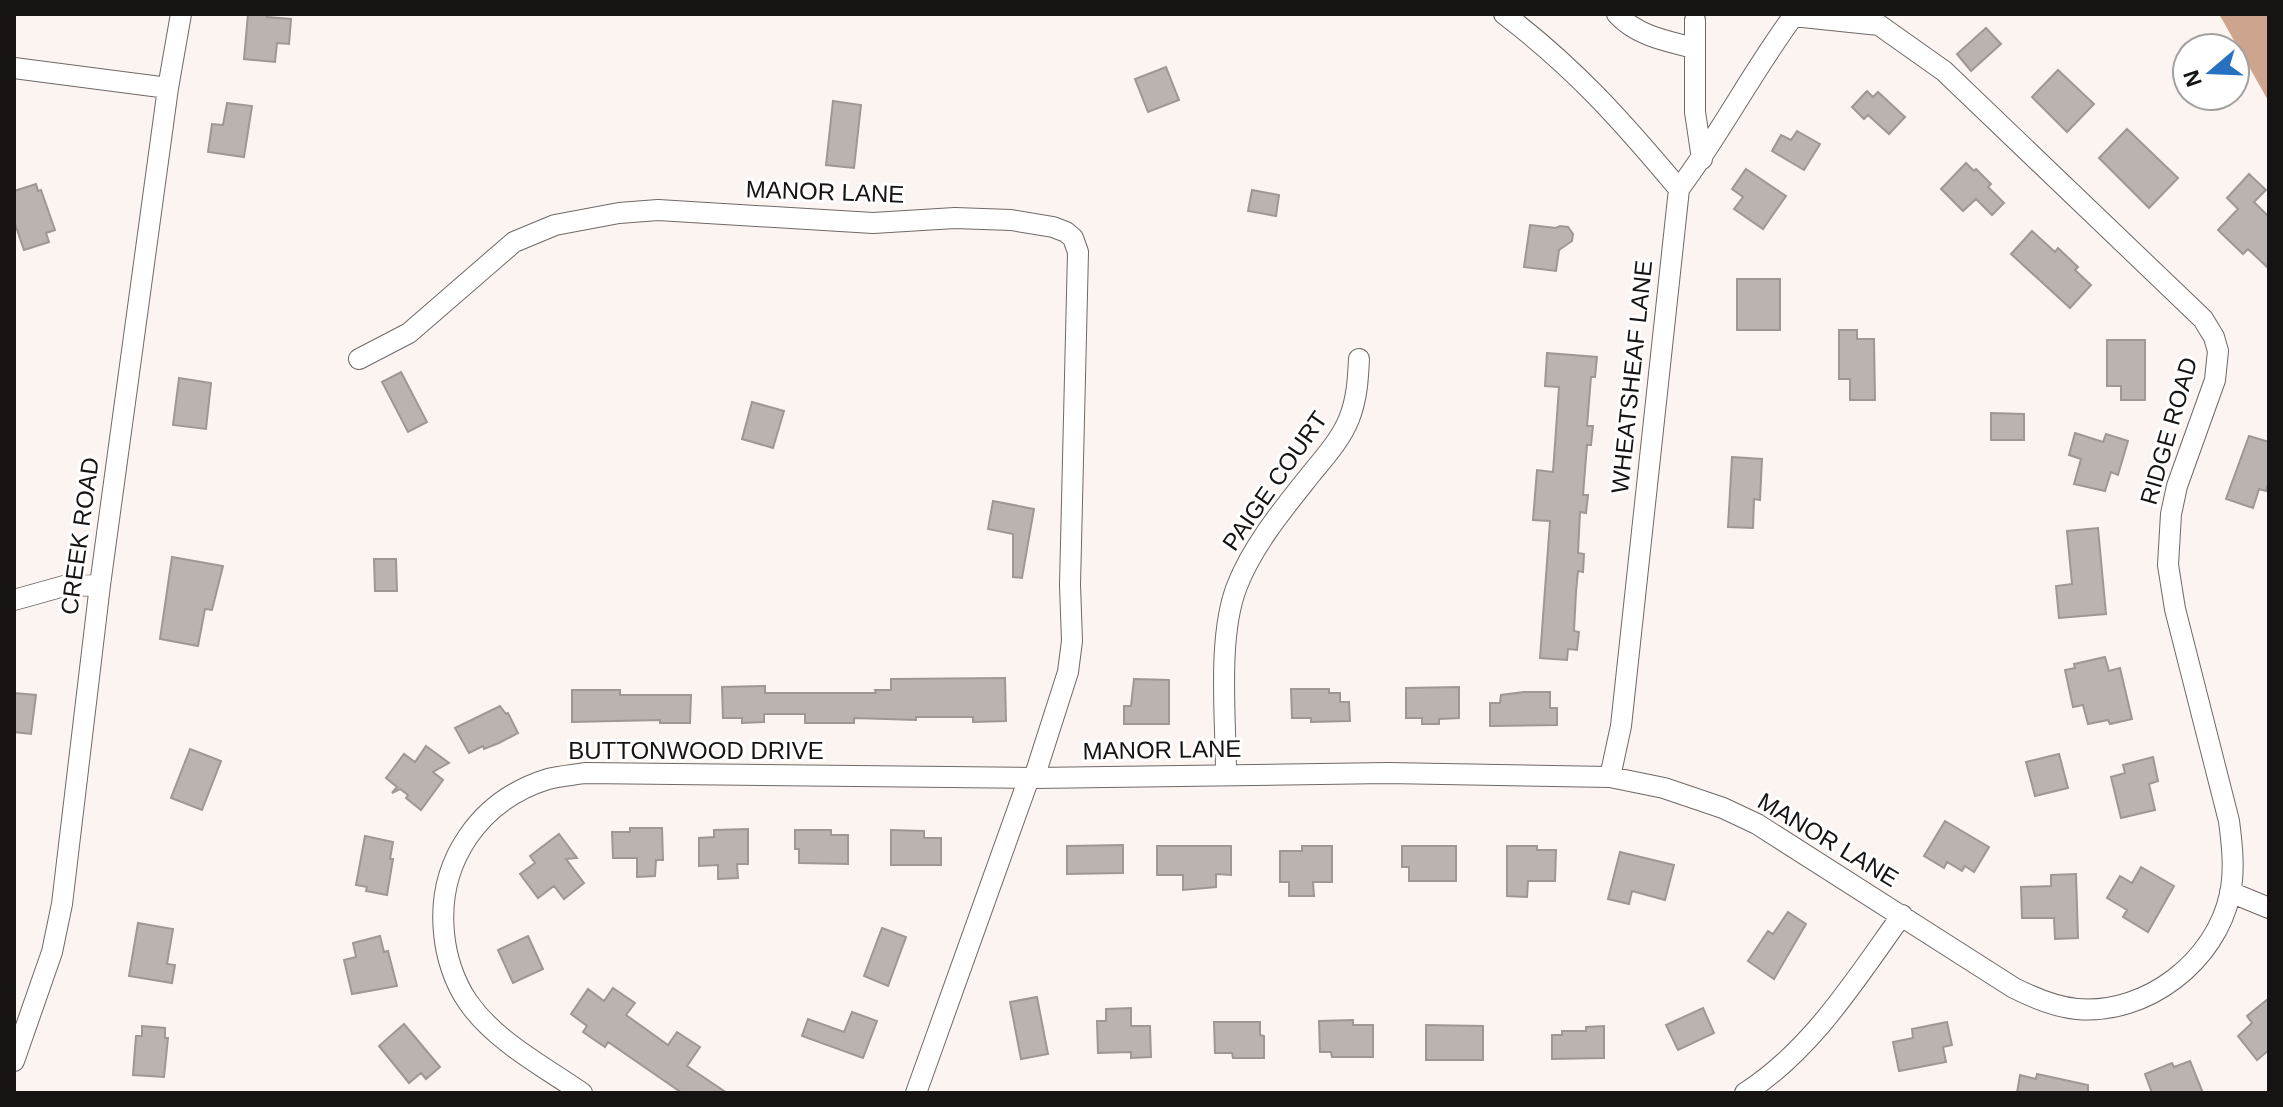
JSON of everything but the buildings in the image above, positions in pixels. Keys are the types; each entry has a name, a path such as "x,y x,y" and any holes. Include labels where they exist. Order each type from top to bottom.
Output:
{"street":[{"name":"CREEK ROAD","path":"14,1061 52,952 62,904 100,585 168,88 181,14"},
{"path":"1504,14 1576,73 1611,108 1679,189 1702,159 1794,15"},
{"path":"1617,14 1627,26 1694,48"},
{"name":"RIDGE ROAD","path":"1794,15 1879,25 1944,71 2203,319 2214,337 2218,351 2215,380 2177,486 2171,514 2168,565 2175,609 2229,821 2232,845 2230,892"},
{"path":"1695,20 1695,112 1702,159"},
{"path":"14,68 168,88"},
{"name":"WHEATSHEAF LANE","path":"1610,777 1621,726 1679,189"},
{"name":"MANOR LANE","path":"359,359 409,333 514,242 555,225 619,213 658,210 873,223 955,218 1011,220 1053,227 1073,238 1078,252 1070,585 1072,641 1068,672 916,1093"},
{"name":"PAIGE COURT","path":"1226,774 1226,644 1234,594 1254,552 1348,421 1356,398 1359,359"},
{"path":"14,600 64,586 100,585"},
{"name":"BUTTONWOOD DRIVE","path":"582,1093 498,1034 467,1000 454,976 444,930 445,886 458,850 471,830 492,809 551,778 585,773 1031,778"},
{"name":"MANOR LANE","path":"1031,778 1388,773 1610,777 1664,788 1723,808 1779,836 2032,997 2078,1009 2125,1004 2183,973 2215,934 2230,892"},
{"path":"2230,892 2269,908"},
{"path":"1745,1093 1768,1079 1800,1051 1902,915"}],"shaded area":[{"path":"2219,14 2269,14 2269,102 2251,70 2251,32 2229,32"}]}
